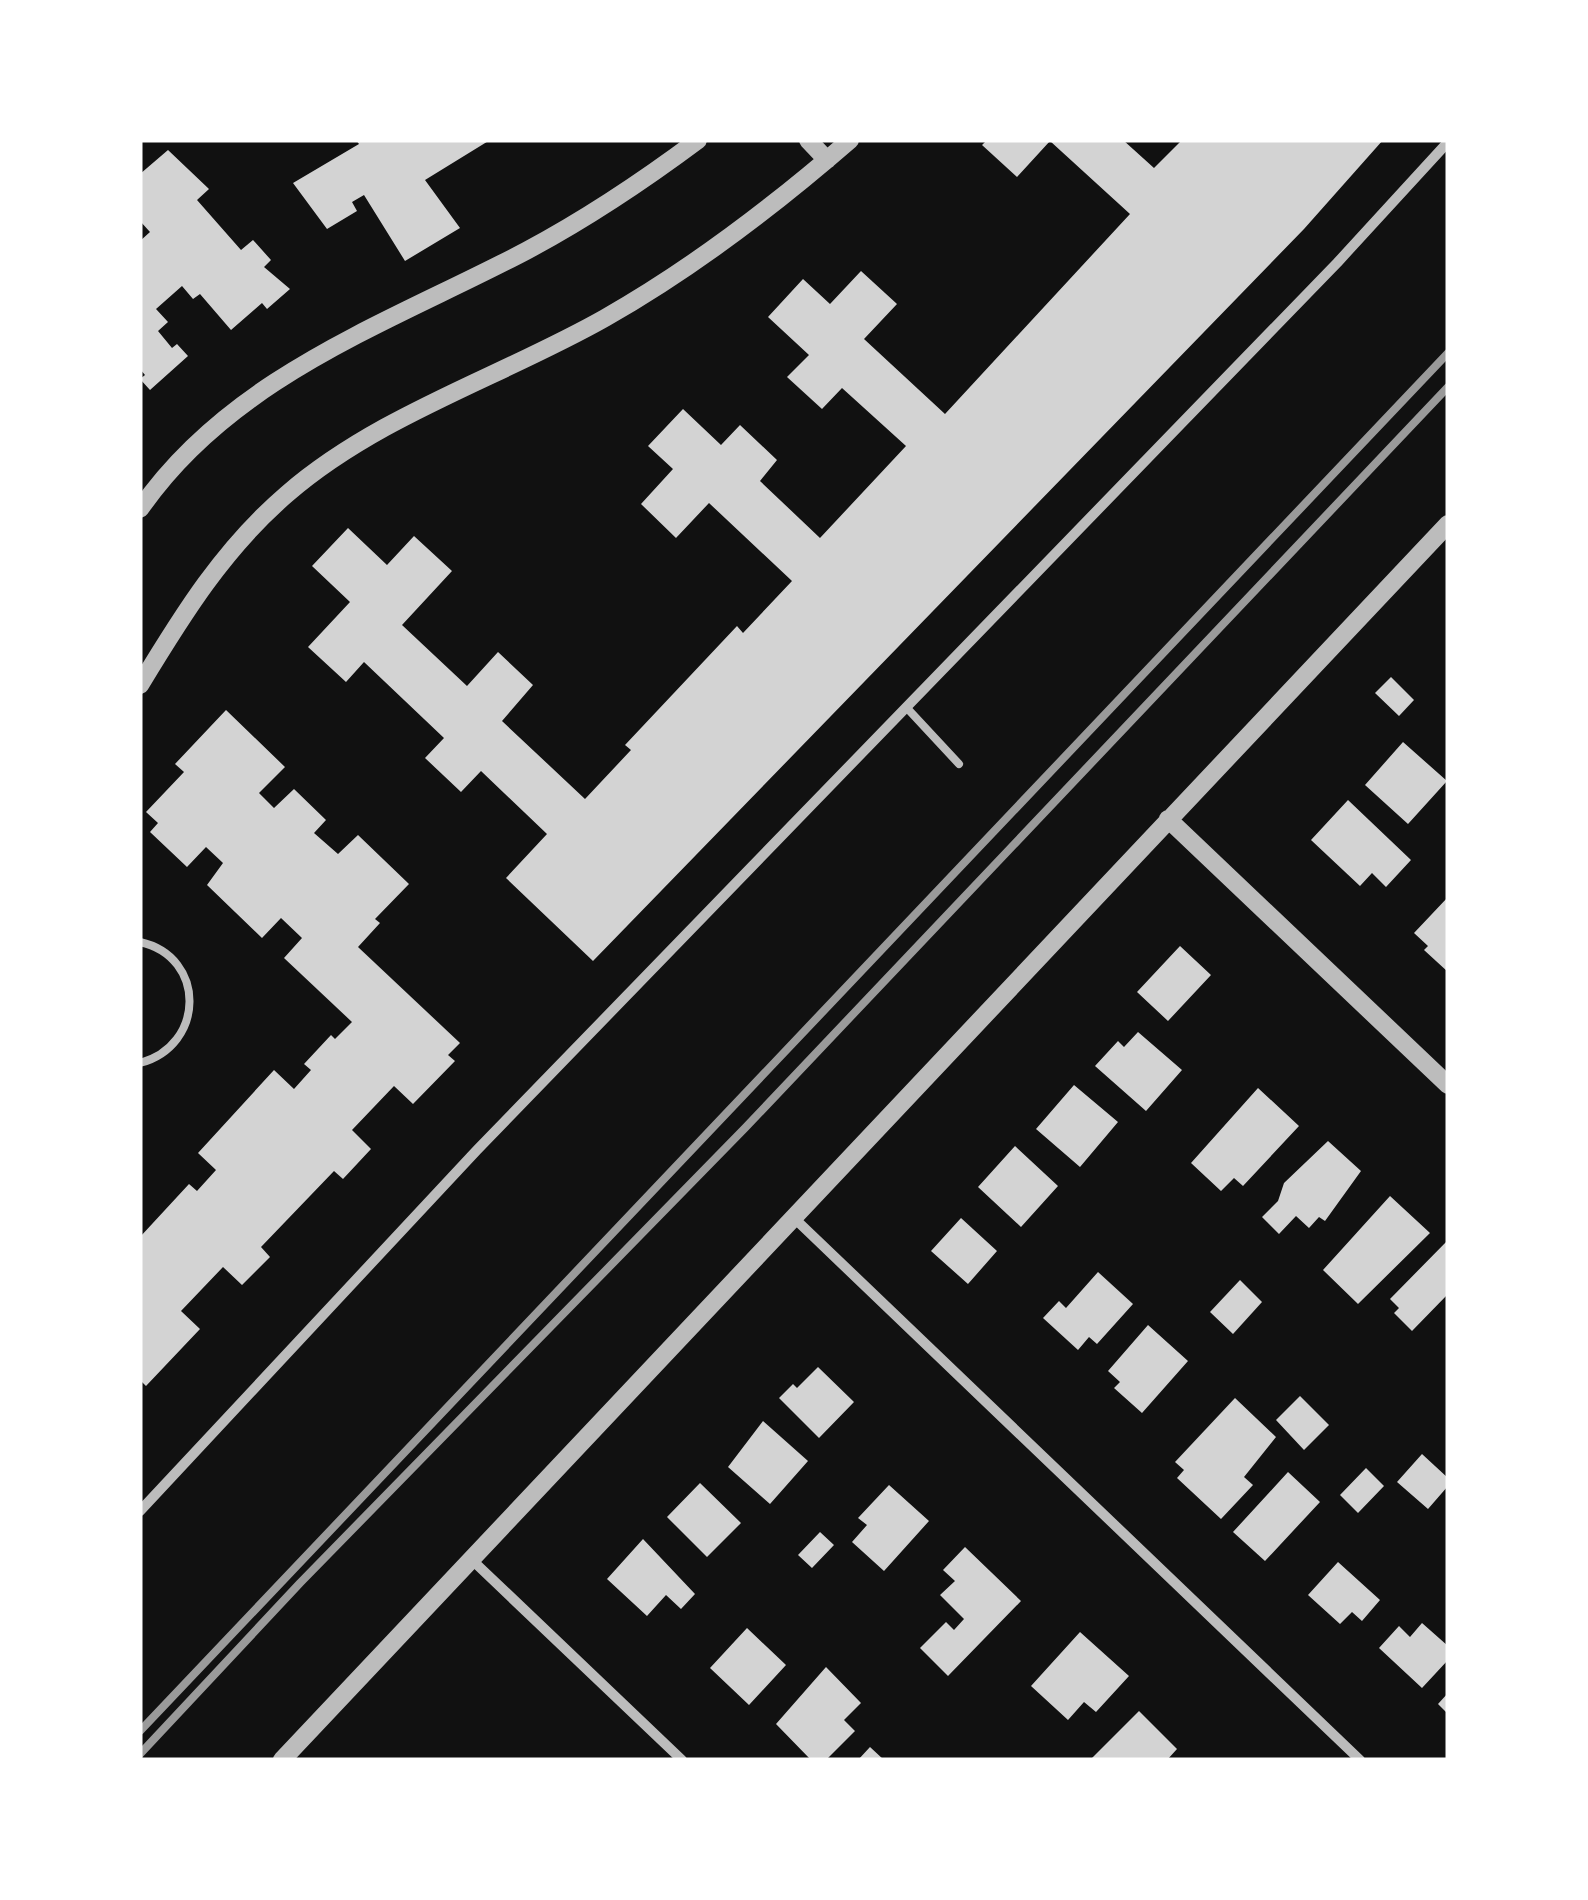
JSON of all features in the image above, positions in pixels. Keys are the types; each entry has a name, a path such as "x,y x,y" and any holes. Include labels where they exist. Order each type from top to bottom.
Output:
{"street":[{"path":"140,509 198,439 249,398 352,338 572,226 698,140"},
{"path":"808,140 827,160"},
{"path":"140,685 208,576 290,491 356,444 659,286 738,232 850,140"},
{"path":"140,1510 477,1150 1448,142"},
{"path":"282,1760 1448,524"},
{"path":"1168,819 1448,1085"},
{"path":"792,1216 1360,1760"},
{"path":"471,1559 682,1760"}],"lane":[{"path":"906,707 960,764"},
{"path":"140,942 167,952 182,968 190,986 191,1008 187,1026 169,1050 140,1062"}],"building":[{"path":"356,140 490,140 425,180 460,228 405,261 364,195 352,202 357,211 327,229 293,183 359,144"},
{"path":"987,140 1123,140 1154,168 1182,140 1383,140 1304,229 593,961 506,878 547,834 481,771 461,792 425,758 444,738 364,662 346,682 308,647 350,602 312,566 348,528 387,565 414,536 452,571 402,625 467,686 498,652 533,685 502,721 585,799 631,750 625,745 737,626 743,633 792,581 709,503 676,538 641,504 673,469 648,446 683,409 721,445 740,425 777,460 760,481 820,538 906,446 842,388 822,409 787,377 809,355 768,317 803,279 830,304 861,271 897,304 864,339 945,414 1130,214 1050,141 1017,177 982,145"},
{"path":"168,150 209,189 197,200 241,250 253,240 271,260 264,267 290,289 267,309 262,303 231,330 200,294 193,299 182,286 156,309 168,322 158,331 172,348 177,344 188,356 150,390 140,379 145,375 140,369 140,241 150,232 140,221 140,174"},
{"path":"1391,677 1414,700 1399,716 1375,693"},
{"path":"226,710 285,767 259,793 274,808 294,789 326,820 314,833 338,854 358,835 409,884 375,919 380,923 358,947 460,1043 448,1055 455,1061 413,1104 394,1086 352,1130 371,1149 343,1179 334,1171 261,1247 270,1257 242,1285 223,1267 181,1311 200,1329 146,1386 140,1380 140,1237 189,1184 197,1191 216,1170 198,1153 274,1070 294,1089 311,1070 304,1064 331,1035 335,1039 352,1022 284,958 302,938 281,918 262,938 207,885 223,863 206,847 187,867 150,832 158,823 146,812 184,772 175,764"},
{"path":"1403,742 1447,781 1408,824 1365,785"},
{"path":"1348,800 1411,860 1386,887 1372,873 1360,886 1311,840"},
{"path":"1448,897 1448,972 1424,950 1428,946 1414,933"},
{"path":"1180,946 1211,975 1168,1021 1137,992"},
{"path":"1138,1032 1182,1070 1146,1111 1095,1066 1118,1041 1124,1047"},
{"path":"1074,1085 1118,1122 1080,1167 1036,1129"},
{"path":"1258,1088 1299,1126 1243,1186 1234,1178 1221,1191 1191,1163"},
{"path":"1328,1141 1361,1171 1325,1221 1319,1217 1309,1228 1296,1216 1279,1234 1262,1217 1278,1201 1284,1183"},
{"path":"1015,1146 1058,1186 1021,1227 978,1187"},
{"path":"1390,1196 1430,1233 1358,1304 1323,1270"},
{"path":"961,1218 997,1251 968,1284 931,1251"},
{"path":"1448,1240 1448,1294 1412,1331 1394,1313 1399,1308 1390,1299"},
{"path":"1098,1272 1133,1304 1097,1344 1089,1337 1078,1350 1043,1318 1059,1301 1066,1308"},
{"path":"1240,1280 1262,1302 1233,1334 1210,1312"},
{"path":"1148,1325 1188,1361 1142,1413 1114,1388 1120,1382 1108,1371"},
{"path":"818,1367 854,1402 819,1438 779,1398 793,1384 797,1388"},
{"path":"1300,1396 1329,1425 1304,1450 1276,1420"},
{"path":"1235,1398 1276,1437 1244,1477 1253,1485 1221,1519 1177,1478 1184,1470 1175,1462"},
{"path":"763,1421 808,1461 770,1504 728,1467"},
{"path":"1422,1454 1448,1478 1448,1486 1428,1509 1397,1482"},
{"path":"1366,1468 1384,1486 1358,1513 1340,1495"},
{"path":"1288,1472 1320,1502 1265,1561 1233,1532"},
{"path":"700,1483 741,1523 707,1557 667,1517"},
{"path":"889,1485 929,1521 884,1571 852,1542 867,1525 858,1518"},
{"path":"820,1532 834,1545 812,1568 798,1555"},
{"path":"643,1539 695,1594 681,1609 666,1595 647,1616 607,1579"},
{"path":"965,1547 1021,1601 948,1676 920,1648 946,1622 954,1630 964,1619 940,1595 955,1581 943,1570"},
{"path":"1338,1562 1380,1600 1362,1621 1352,1612 1340,1624 1308,1595"},
{"path":"1422,1623 1448,1646 1448,1660 1422,1688 1379,1648 1399,1626 1410,1637"},
{"path":"747,1628 786,1665 749,1705 710,1668"},
{"path":"1080,1632 1129,1676 1096,1712 1084,1702 1068,1720 1031,1686"},
{"path":"826,1667 861,1703 844,1720 855,1731 826,1760 811,1760 776,1724"},
{"path":"1448,1693 1448,1714 1438,1704"},
{"path":"1139,1711 1177,1749 1167,1760 1090,1760"},
{"path":"870,1747 884,1760 858,1760"}],"railway":[{"path":"140,1731 1448,353"},
{"path":"140,1754 300,1583 745,1128 1448,387"}]}
